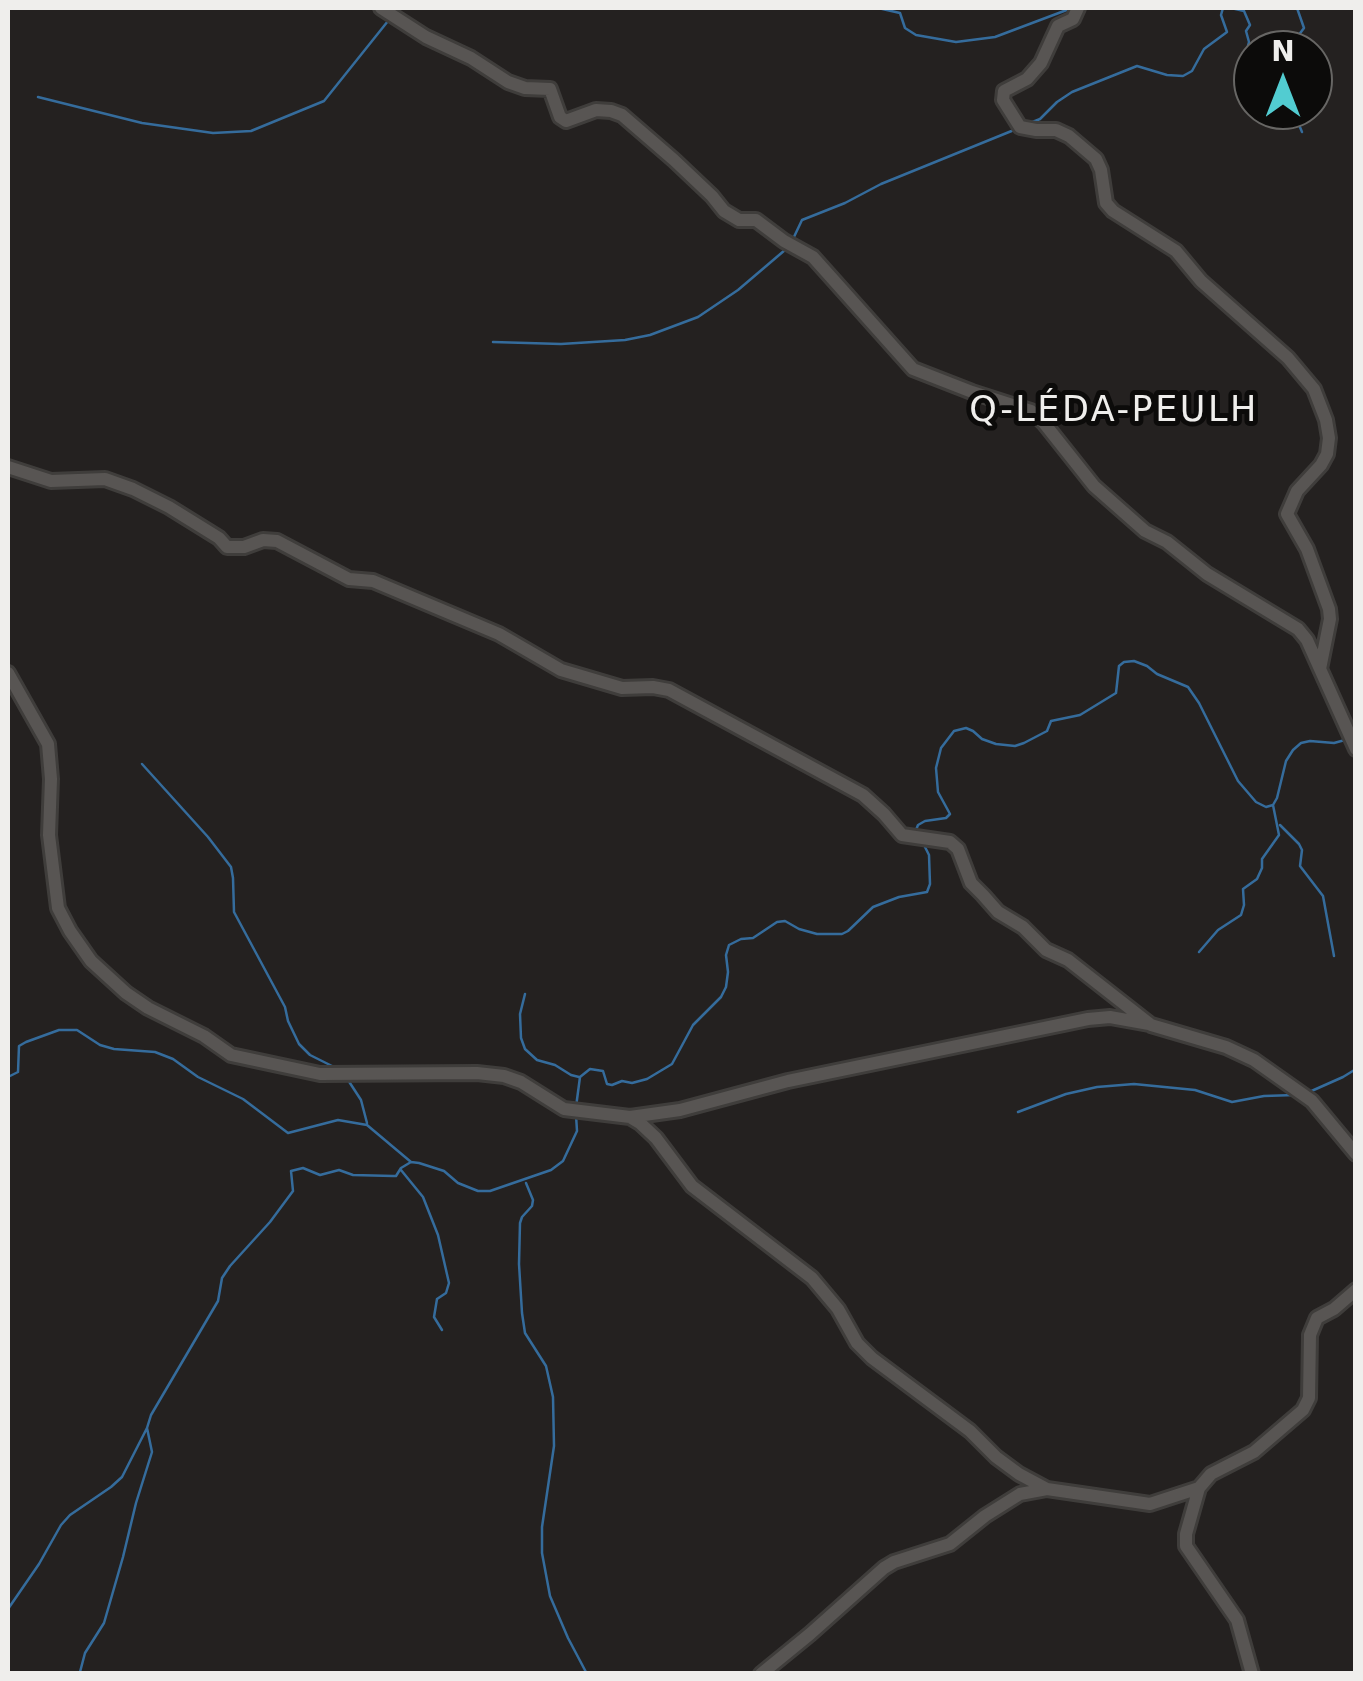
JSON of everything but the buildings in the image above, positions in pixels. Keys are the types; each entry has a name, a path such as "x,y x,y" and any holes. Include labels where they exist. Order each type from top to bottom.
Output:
{"street":[{"path":"381,8 508,82 525,88 550,89 560,117 566,121 596,110 622,115 724,211 739,220 756,220 813,257 913,368 1031,411 1094,486 1146,530 1207,574 1298,629 1307,640 1356,749"},
{"path":"1078,8 1073,19 1058,26 1041,63 1026,79 1004,92 1003,100 1020,127 1056,130 1096,159 1106,202 1113,212 1176,250 1201,281 1288,358 1314,389 1326,420 1327,454 1296,491 1287,514 1307,549 1329,609 1320,668"},
{"path":"8,466 51,482 106,478 168,507 219,538 226,547 277,541 349,578 373,582 499,634 561,670 622,688 669,690 864,796 902,835 950,842 958,850 971,882 998,912 1151,1024"},
{"path":"8,673 48,744 49,835 58,908 70,931 91,961 126,993 231,1055 320,1074 476,1072 504,1076 564,1109 630,1117 680,1110 788,1081 1110,1017 1151,1024 1226,1047 1254,1060 1312,1101 1356,1154"},
{"path":"630,1117 656,1138 692,1186 812,1278 872,1358 970,1430 996,1457 1047,1489"},
{"path":"1252,1674 1237,1620 1186,1546 1190,1520 1199,1488 1211,1474 1254,1452 1303,1410 1309,1398 1310,1336 1318,1318 1356,1290"},
{"path":"761,1674 894,1562 950,1544 1020,1494 1047,1489 1150,1504 1199,1488"}],"waterway":[{"path":"878,8 900,13 905,28 916,35 956,42 995,37 1072,8"},
{"path":"1030,123 1072,92 1137,66 1167,75 1183,76 1192,71 1204,49 1227,32 1221,15 1223,8"},
{"path":"1231,8 1244,11 1250,25 1247,30"},
{"path":"1297,8 1302,30"},
{"path":"38,97 142,123 213,133 251,131 324,101 388,21"},
{"path":"793,239 802,220 1014,130"},
{"path":"493,342 561,344 650,335 698,317 738,290 785,250"},
{"path":"918,834 918,825 950,814 938,792 936,768 941,748 954,731 966,728 996,744 1024,743 1047,731 1051,721 1080,715 1116,693 1119,666 1124,662 1147,666 1188,687 1238,781 1256,802 1266,807 1277,798 1286,761 1301,743 1345,740"},
{"path":"142,764 231,867 234,912 285,1007 299,1044 310,1055 336,1068"},
{"path":"1199,952 1218,930 1241,915 1243,889 1257,879 1262,859 1279,835 1273,805"},
{"path":"1280,825 1299,844 1300,866 1323,896 1334,956"},
{"path":"576,1107 580,1077 590,1069 603,1071 607,1084 612,1085 647,1079 672,1064 693,1025 726,987 729,945 753,938 785,921 817,934 842,934 873,907 927,892 929,855 924,845"},
{"path":"525,994 520,1014 525,1049 537,1060 579,1077"},
{"path":"8,1077 18,1072 19,1046 59,1030 77,1030 100,1045 155,1052 173,1059 198,1077 243,1099 288,1133 338,1120 367,1125 411,1162"},
{"path":"1307,1093 1356,1069"},
{"path":"348,1080 361,1100 367,1123"},
{"path":"1018,1112 1066,1094 1134,1084 1195,1090 1232,1102 1295,1095"},
{"path":"80,1672 85,1653 104,1623 123,1557 152,1452 147,1428 151,1415 218,1301 222,1278 293,1191 291,1171 303,1168 320,1175 339,1170 353,1175 396,1176 411,1162 444,1171 458,1183 478,1191 490,1191 551,1170 563,1161 577,1131 576,1115"},
{"path":"401,1170 423,1197 438,1235 449,1283 446,1293 437,1299 434,1317 442,1330"},
{"path":"526,1183 533,1200 520,1223 522,1313 525,1333 546,1366 553,1397 554,1446 542,1553 550,1596 587,1674"},
{"path":"8,1609 61,1525 122,1477 147,1428"}],"district":[{"name":"Q-LÉDA-PEULH","path":"1114,412"}]}
